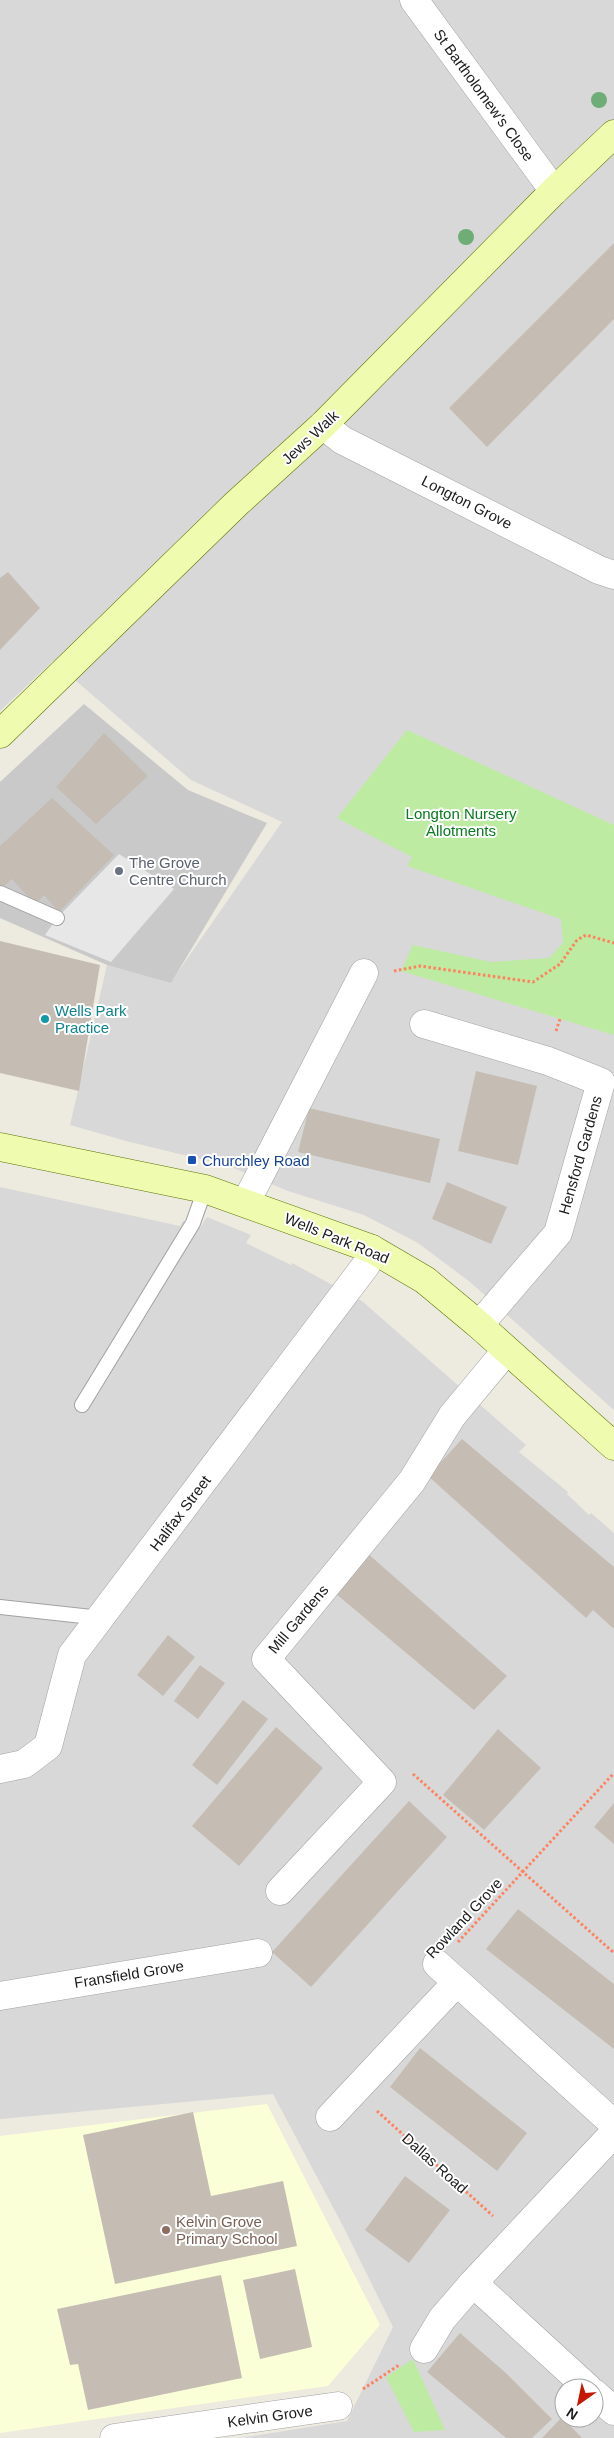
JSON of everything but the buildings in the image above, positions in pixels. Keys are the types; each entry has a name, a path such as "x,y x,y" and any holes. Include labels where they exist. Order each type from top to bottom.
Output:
{"street":[{"name":"St Bartholomew's Close","path":"414,0 554,191"},
{"name":"Jews Walk","path":"0,734 236,504 323,425 554,191 614,134"},
{"name":"Longton Grove","path":"323,425 342,440 599,570 614,575"},
{"path":"246,1202 364,973"},
{"name":"Hensford Gardens","path":"424,1024 548,1061 601,1082 558,1233 479,1325"},
{"name":"Wells Park Road","path":"0,1147 206,1189 372,1249 425,1280 479,1325 614,1446"},
{"name":"Halifax Street","path":"0,1769 24,1764 48,1746 72,1655 366,1265 372,1249"},
{"name":"Mill Gardens","path":"382,1782 266,1659 412,1482 452,1416 506,1350"},
{"path":"280,1890 382,1782"},
{"name":"Fransfield Grove","path":"0,1996 258,1953"},
{"path":"437,1964 614,2124"},
{"path":"330,2117 458,1982"},
{"path":"424,2349 442,2319 516,2236 614,2133"},
{"path":"474,2283 577,2378"},
{"path":"604,2402 614,2412"},
{"name":"Kelvin Grove","path":"114,2438 338,2406"}],"lane":[{"path":"0,893 57,918"},
{"path":"82,1405 193,1223 206,1189"},
{"path":"0,1607 101,1618"}],"path":[{"path":"364,973 401,971 420,966 534,982 560,964 578,940 586,935 614,943"},
{"path":"382,1782 401,1764 524,1871 614,1954"},
{"name":"Rowland Grove","path":"437,1964 614,1773"},
{"name":"Dallas Road","path":"354,2090 516,2236"},
{"path":"338,2406 424,2349"}],"shaded area":[{"path":"0,0 614,0 614,1410 470,1282 418,1243 364,1215 288,1191 229,1166 126,1141 70,1125 107,965 171,982 282,822 191,780 53,661 0,711"},
{"name":"The Grove Centre Church","path":"84,704 188,790 267,823 171,983 107,965 0,918 0,782"},
{"path":"119,854 174,889 111,962 45,935 57,918"},
{"path":"0,1187 180,1226 183,1221 200,1228 207,1217 251,1235 246,1243 291,1265 292,1263 362,1301 526,1445 519,1452 568,1492 567,1494 589,1515 591,1513 614,1533 614,2438 240,2438 347,2421 393,2327 344,2228 273,2094 0,2119"},
{"name":"Kelvin Grove Primary School","path":"267,2104 380,2325 328,2386 0,2433 0,2136"}],"green space":[{"name":"Longton Nursery Allotments","path":"407,730 614,825 614,1035 401,971 413,945 491,962 549,958 563,943 561,919 407,866 412,857 337,818"},
{"path":"413,2359 445,2430 414,2432 386,2377"}],"place":[{"name":"The Grove Centre Church","path":"119,871"},
{"name":"Wells Park Practice","path":"45,1019"},
{"name":"Churchley Road","path":"192,1160"},
{"name":"Kelvin Grove Primary School","path":"166,2230"}]}
